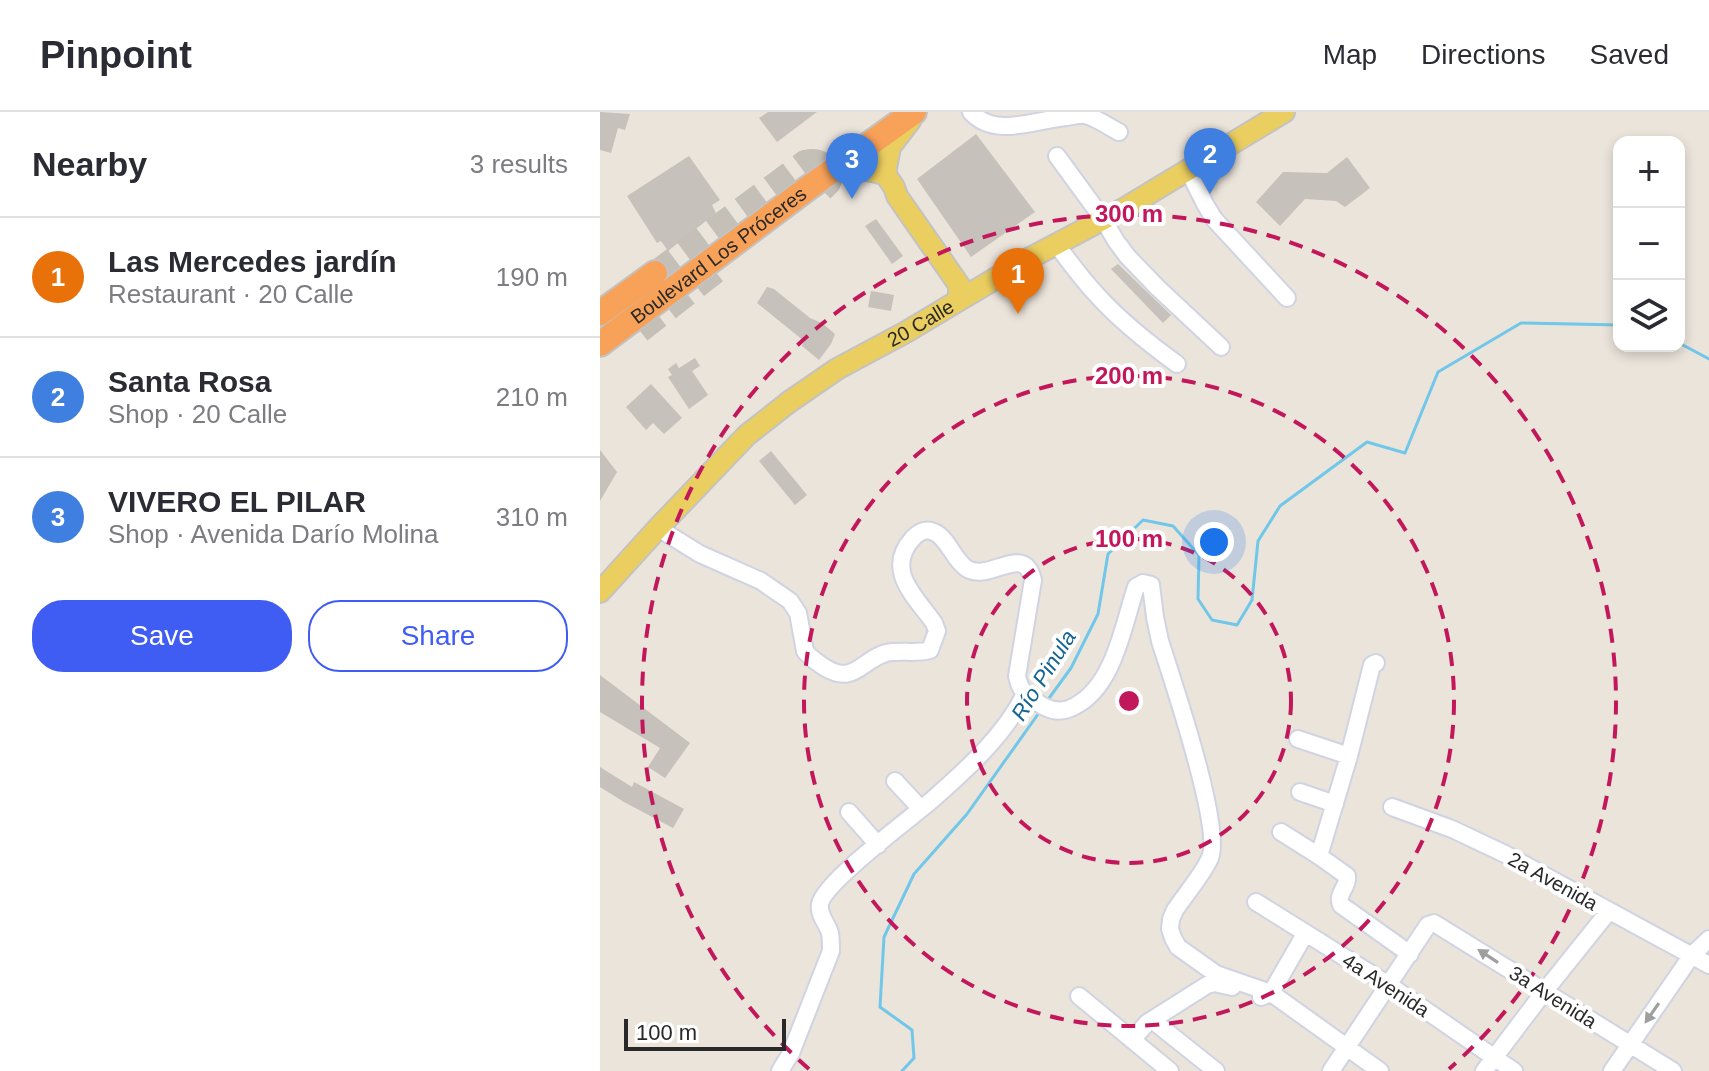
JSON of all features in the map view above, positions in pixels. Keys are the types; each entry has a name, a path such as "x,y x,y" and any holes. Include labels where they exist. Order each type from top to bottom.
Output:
{"highway":[{"name":"Boulevard Los Próceres","path":"600,325 887,112"},
{"name":"Boulevard Los Próceres","path":"600,345 916,112"},
{"path":"600,313 655,273"},
{"path":"600,345 640,331"}],"main road":[{"path":"916,112 890,147 890,180 897,196 959,285 959,298"},
{"name":"20 Calle","path":"600,592 747,435 789,402 837,369 1103,219 1284,112"},
{"path":"834,170 863,169 890,180 903,191 968,283 978,288"}],"street":[{"path":"971,112 978,120 998,126 1084,115 1119,132"},
{"path":"1057,156 1128,257 1221,347"},
{"path":"1188,170 1214,219 1287,298"},
{"path":"1056,244 1109,308 1177,364"},
{"path":"658,528 700,554 761,581 790,601 798,613 805,651 829,670 844,674 852,673 888,652 930,650 937,631 904,579 900,565 903,551 919,532 929,530 939,534 958,562 974,572 986,572 1014,562 1022,564 1031,572 1033,580 1017,676 1020,687 1029,697 1052,711 1076,706 1097,689 1111,664 1136,587 1143,583 1151,585 1160,641 1206,797 1214,845 1210,859 1171,919 1173,938 1178,947 1216,974 1271,993 1380,1071"},
{"path":"1319,856 1372,665 1376,663"},
{"path":"780,1071 791,1053 828,964 830,934 820,904 824,895 841,876 921,809 998,736 1029,697"},
{"path":"1298,739 1349,756"},
{"path":"895,781 921,809"},
{"path":"1300,792 1335,804"},
{"name":"2a Avenida","path":"1392,807 1452,829 1505,854 1709,965"},
{"path":"849,812 878,845"},
{"path":"1281,832 1347,876 1340,895 1341,905 1410,954 1331,1071"},
{"name":"4a Avenida","path":"1256,902 1389,985 1489,1064 1514,1071"},
{"path":"1489,1064 1609,911"},
{"name":"3a Avenida","path":"1410,954 1428,925 1438,924 1673,1071"},
{"path":"1132,1040 1147,1023 1207,985 1221,984 1260,997 1271,993 1305,934"},
{"path":"1612,1071 1692,955 1709,939"},
{"path":"1079,996 1170,1071"},
{"path":"1152,1020 1216,1071"}],"building":[{"path":"600,112 630,114 625,130 618,128 611,153 600,150"},
{"path":"768,112 817,112 777,142 759,118"},
{"path":"976,134 1035,212 971,257 917,179"},
{"path":"689,156 720,200 712,205 716,213 668,251 661,241 657,243 627,196"},
{"path":"1347,157 1370,188 1345,207 1336,201 1305,199 1280,226 1256,202 1283,172 1327,173"},
{"path":"876,219 903,256 892,264 865,226"},
{"path":"1118,264 1171,315 1163,323 1111,269"},
{"path":"767,287 835,334 819,360 802,346 804,341 757,303"},
{"path":"871,291 894,295 891,311 868,307"},
{"path":"695,358 700,366 692,371 708,395 689,409 668,377 672,375 668,369 676,363 679,368"},
{"path":"651,384 682,418 664,434 653,423 646,430 626,407"},
{"path":"600,450 617,472 600,501"},
{"path":"771,451 807,495 795,505 759,461"},
{"path":"600,675 690,743 665,778 648,767 660,748 600,712"},
{"path":"600,767 632,787 634,782 684,809 673,828 600,787"}],"waterway":[{"name":"Río Pinula","path":"1047,701 1071,668 1098,614 1108,554 1143,520 1173,526 1199,555 1198,599 1212,620 1237,625 1252,600 1258,541 1280,506 1367,442 1405,453 1438,372 1521,323 1613,325"},
{"path":"1685,346 1709,359"},
{"name":"Río Pinula","path":"902,1071 914,1058 912,1030 880,1007 884,937 914,874 967,814 1041,710"}],"tunnel":[{"path":"655,273 805,162 820,163 831,173 829,183 822,190"},
{"path":"640,331 723,266"}],"place":[{"name":"Santa Rosa","path":"1210,194"},
{"name":"VIVERO EL PILAR","path":"852,199"},
{"name":"Las Mercedes jardín","path":"1018,314"}]}
